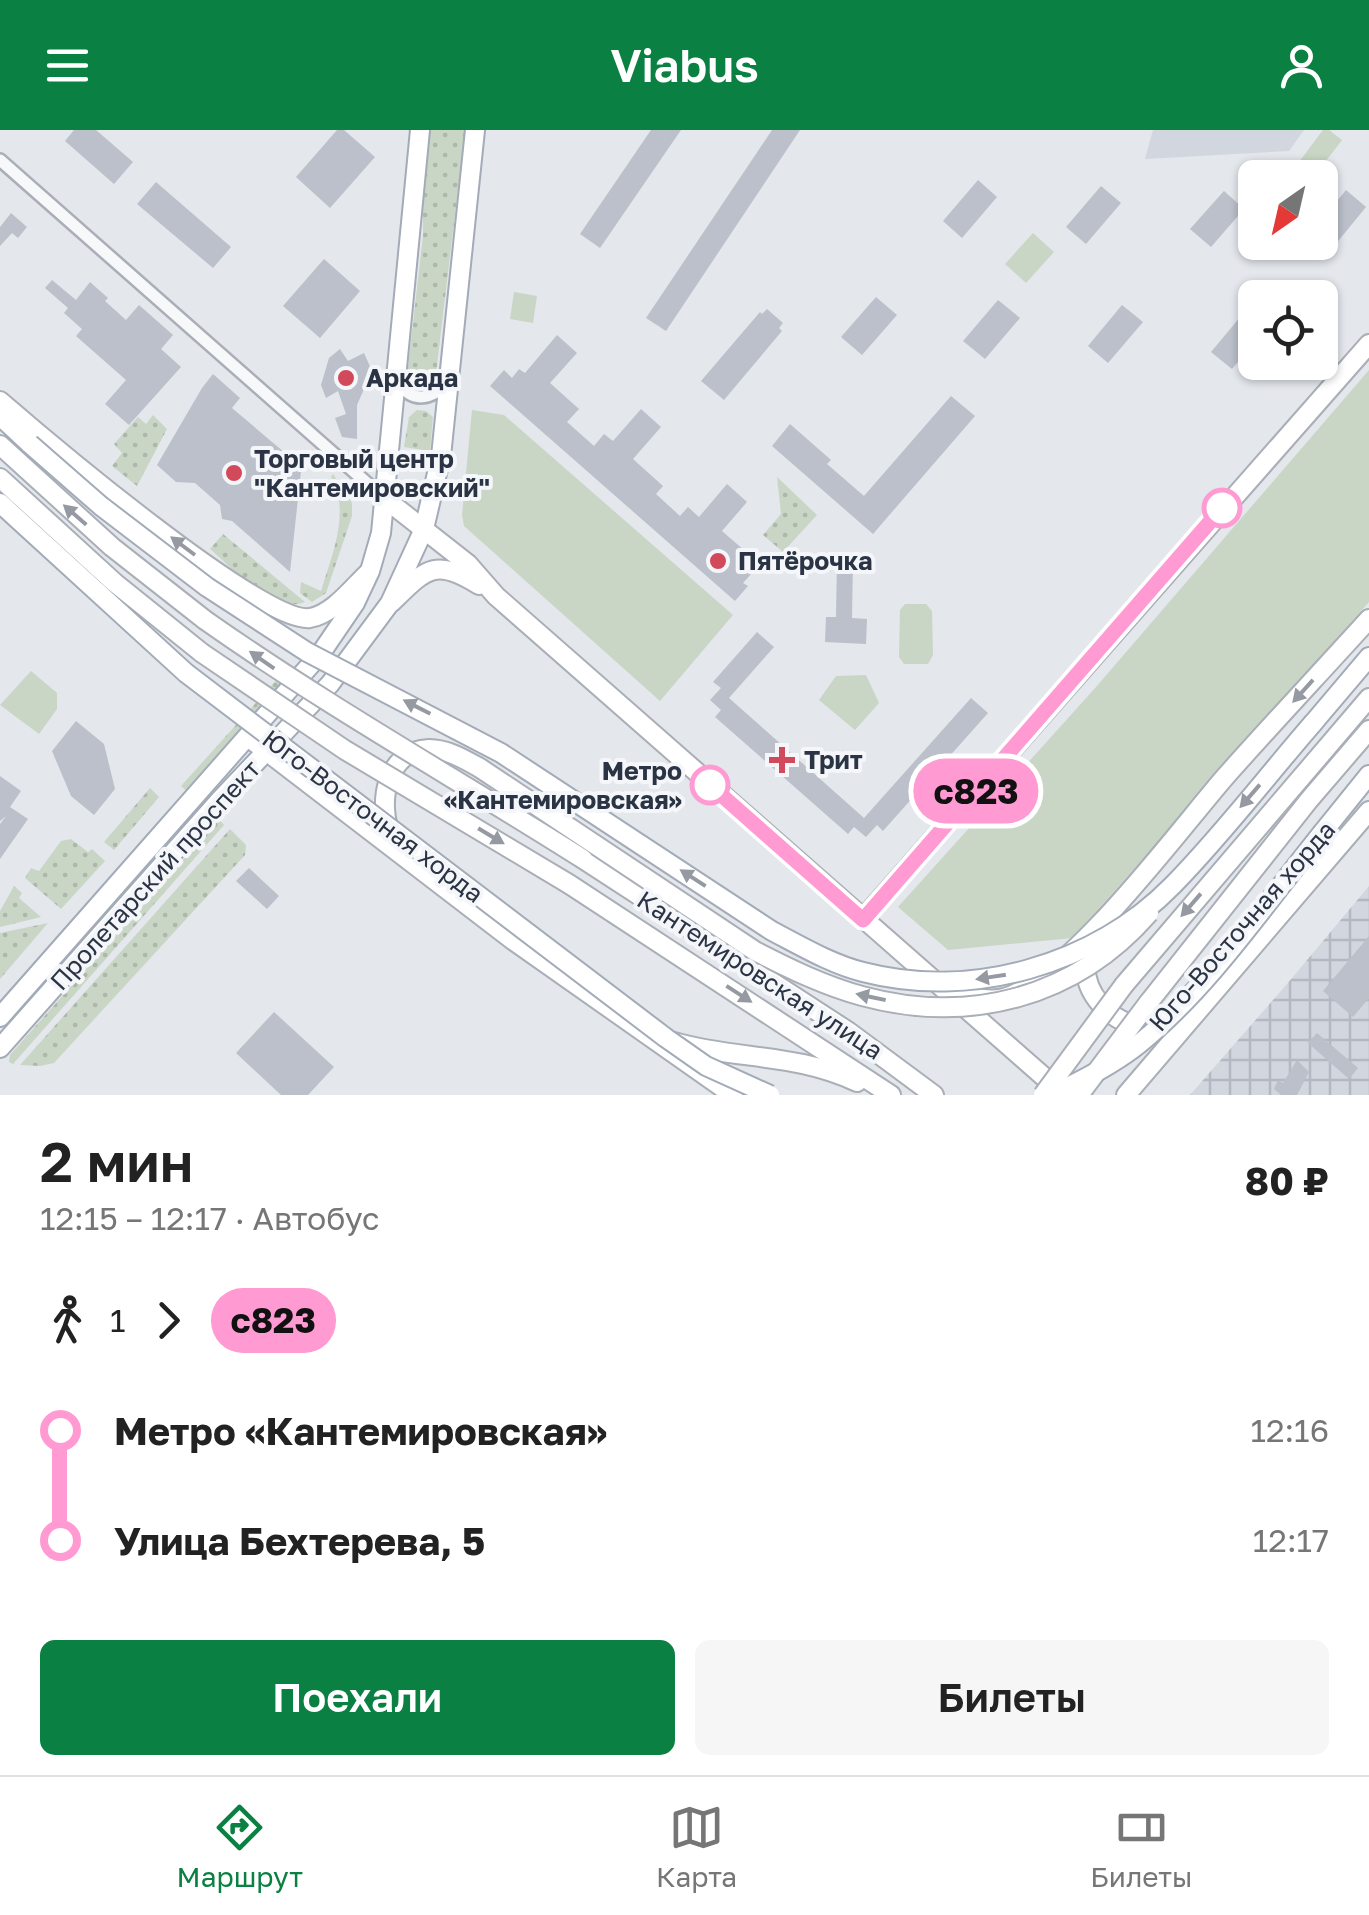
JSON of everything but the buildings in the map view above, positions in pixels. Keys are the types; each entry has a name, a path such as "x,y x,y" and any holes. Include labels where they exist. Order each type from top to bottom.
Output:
{"main road":[{"name":"Пролетарский проспект","path":"0,1018 328,644 370,572 381,533 420,130"},
{"name":"Пролетарский проспект","path":"0,1048 220,800 330,684 390,604 424,529 442,456 476,130"},
{"path":"863,920 1369,344"},
{"path":"0,401 65,457 210,566 262,602 290,615 306,618 324,612 370,572"},
{"path":"0,416 101,506 207,588 308,652 501,754 772,931 860,972 910,982 988,979 1036,968 1090,946 1172,886"},
{"name":"Кантемировская улица","path":"0,445 112,547 205,620 361,725 583,858 849,1032 934,1095"},
{"name":"Кантемировская улица","path":"0,478 115,582 202,653 346,750 569,884 891,1095"},
{"path":"384,498 468,564 496,596 1064,1095"},
{"name":"Юго-Восточная хорда","path":"0,503 186,673 666,1038 706,1066 770,1095"},
{"path":"390,604 422,573 438,568 460,573 496,596"},
{"path":"1206,1005 1155,1028 1119,1020 1091,993 1084,975 1085,959 1094,936 1226,776 1369,619"},
{"path":"412,863 386,823 384,803 392,772 402,760 426,749 444,751 480,768 756,952 803,975 862,996 914,1006 970,1008 1016,999 1058,983 1112,948 1172,886 1369,657"},
{"name":"Юго-Восточная хорда","path":"1043,1095 1124,985 1369,698"},
{"name":"Юго-Восточная хорда","path":"1078,1095 1308,800 1369,730"},
{"path":"248,737 623,1020 733,1095"},
{"name":"Юго-Восточная хорда","path":"1051,1095 1136,1047 1170,1018 1369,775"},
{"path":"1126,1095 1369,811"},
{"path":"920,969 976,998 1004,998 1040,978 1109,914"},
{"path":"623,1020 698,1049 805,1063 838,1073 882,1095"}],"street":[{"path":"0,160 384,498"},
{"path":"397,381 405,392 418,398 432,396 450,381"}],"shaded area":[{"path":"1153,130 1304,130 1289,151 1145,159"},
{"path":"1369,886 1369,1095 1190,1095 1287,984"}],"green space":[{"path":"430,130 465,130 435,382 423,393 407,385 407,376"},
{"path":"1323,130 1342,140 1327,160 1300,160"},
{"path":"1033,233 1054,252 1026,283 1005,264"},
{"path":"514,292 537,296 533,323 510,319"},
{"path":"1369,370 1369,602 1073,938 948,950 898,907 1096,687"},
{"path":"417,410 433,417 430,451 404,447 409,417"},
{"path":"472,410 504,415 733,615 660,701 464,526"},
{"path":"153,415 167,429 137,486 112,466 122,453 114,444 138,417 146,424"},
{"path":"333,474 352,503 352,516 326,593 312,602 300,593 301,582 321,591 338,533 339,504"},
{"path":"777,477 817,515 783,552 763,535 781,514"},
{"path":"223,534 305,602 279,602 254,588 210,549"},
{"path":"905,604 926,604 932,611 933,655 928,664 904,664 899,657 900,610"},
{"path":"290,665 285,681 188,792 181,786"},
{"path":"31,671 57,693 57,709 39,734 0,705"},
{"path":"866,675 879,703 855,730 819,700 836,676"},
{"path":"150,788 159,797 114,850 104,842"},
{"path":"219,819 224,825 13,1064 9,1062 10,1055"},
{"path":"230,829 246,845 245,855 54,1063 20,1065"},
{"path":"71,839 88,852 92,849 105,861 61,909 25,878 31,868 39,871 61,841"},
{"path":"14,886 22,893 19,898 41,917 0,927 0,911"},
{"path":"48,923 0,979 0,933"}],"bus line":[{"name":"с823","path":"710,785 863,920 1222,508"}],"place":[{"name":"Аркада","path":"346,378"},
{"name":"Торговый центр \"Кантемировский\"","path":"234,473"},
{"name":"Пятёрочка","path":"718,561"},
{"name":"Трит","path":"782,760"},
{"name":"Метро «Кантемировская»","path":"710,785"}]}
